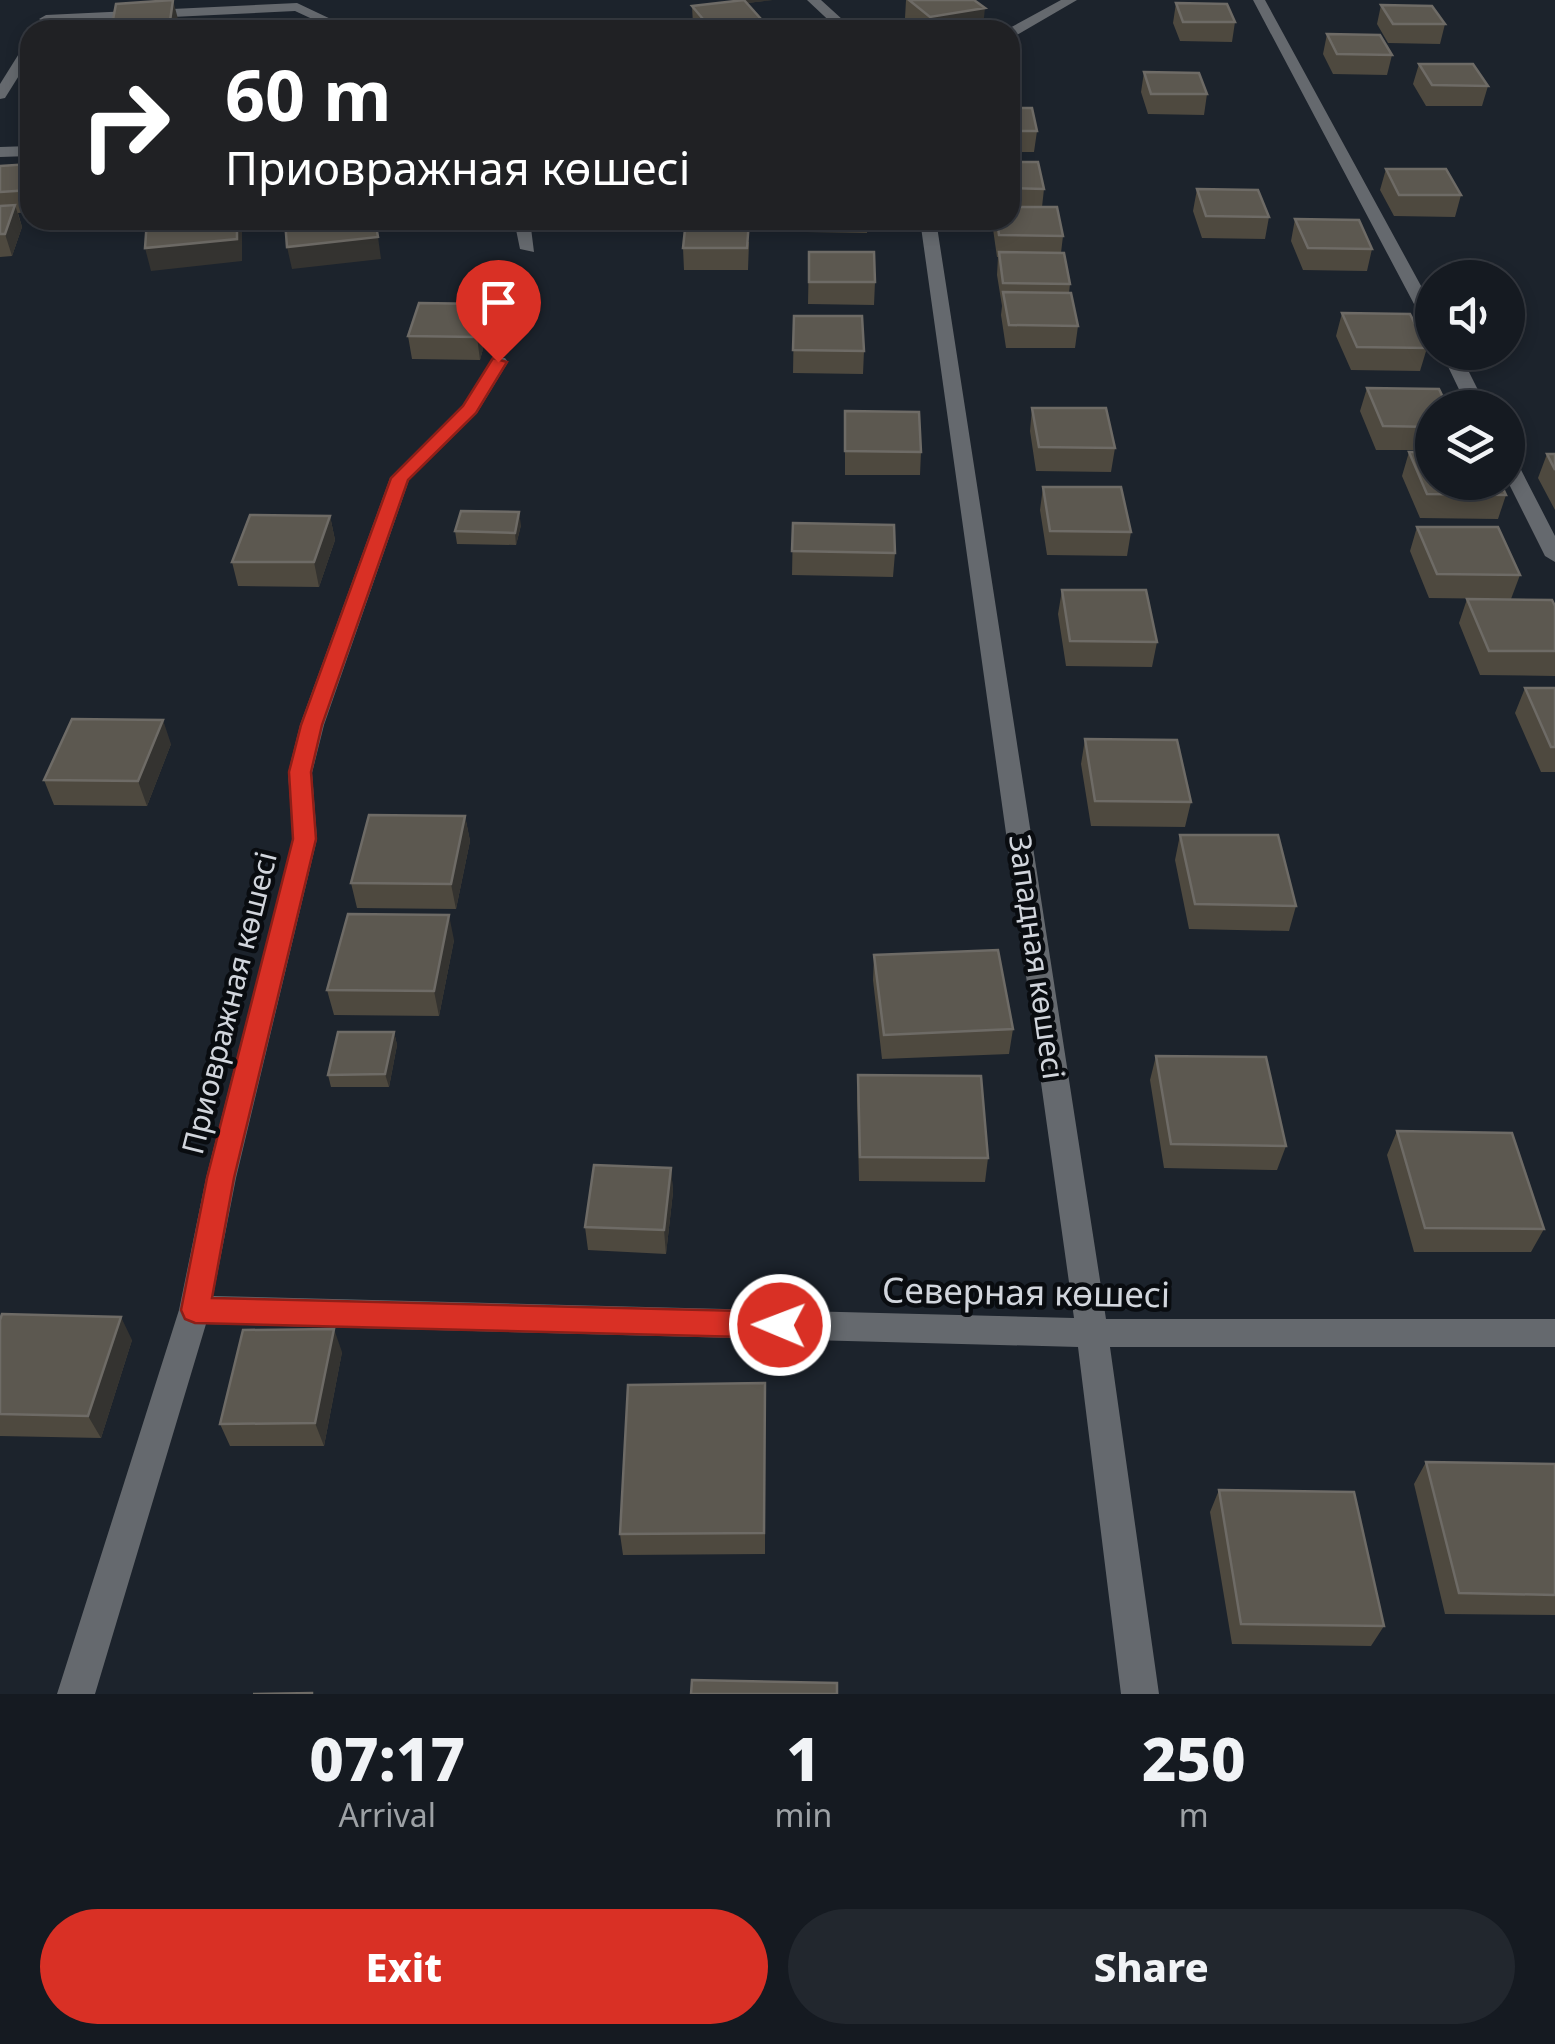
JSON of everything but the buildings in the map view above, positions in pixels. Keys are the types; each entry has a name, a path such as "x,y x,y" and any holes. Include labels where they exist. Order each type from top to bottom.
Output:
{"street":[{"path":"48,20 68,0"},
{"path":"813,0 836,20"},
{"path":"1020,28 1072,0"},
{"path":"1260,0 1415,289"},
{"path":"114,20 297,7 325,20"},
{"path":"0,95 20,63"},
{"path":"524,230 528,248"},
{"name":"Западная көшесі","path":"929,230 1092,1333 1140,1694"},
{"name":"Приовражная көшесі","path":"76,1694 195,1310 220,1178 305,839 300,772 312,725 400,478 470,409 498,362"},
{"path":"1525,497 1555,556"},
{"name":"Северная көшесі","path":"195,1310 1092,1333 1555,1333"}],"route":[{"path":"498,362 470,409 400,478 312,725 300,772 305,839 220,1178 195,1310 780,1325"}]}
